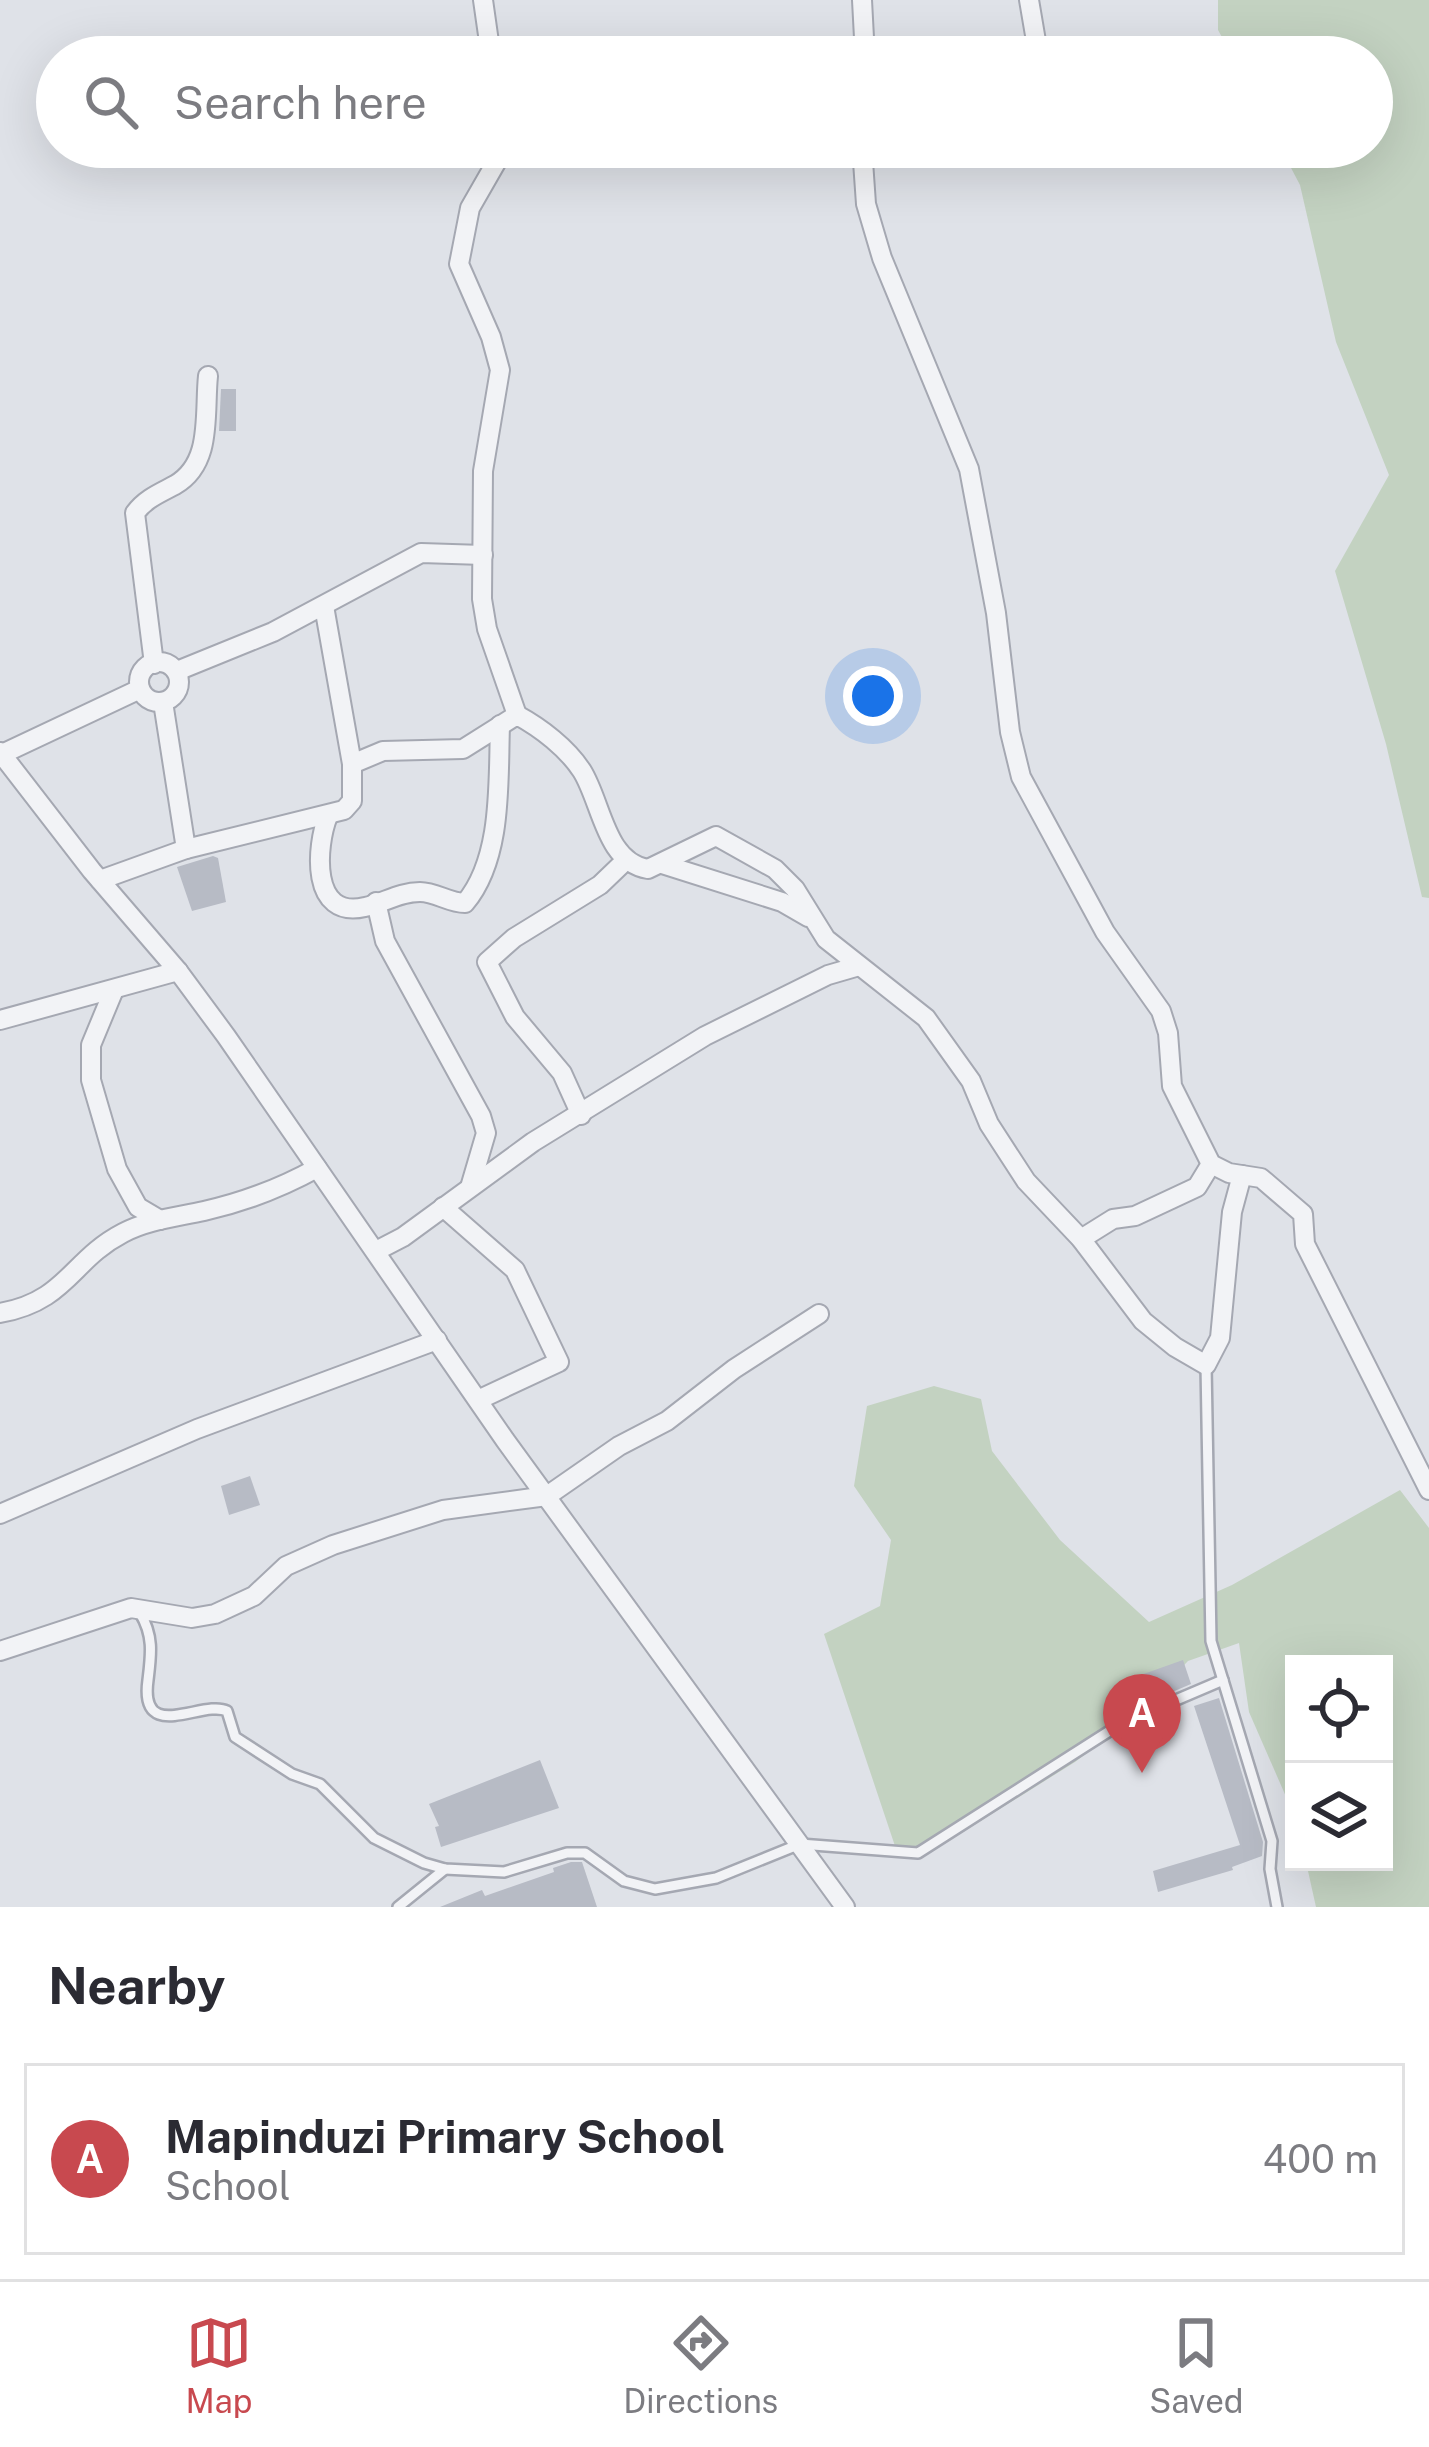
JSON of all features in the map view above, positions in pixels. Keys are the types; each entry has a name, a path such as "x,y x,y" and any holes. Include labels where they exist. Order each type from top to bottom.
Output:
{"street":[{"path":"483,0 488,36"},
{"path":"862,0 864,36"},
{"path":"1029,0 1035,36"},
{"path":"328,816 320,846 320,875 326,893 344,906 365,907 425,892 465,903 493,835 508,720 482,599 485,440 500,370 491,337 462,277 460,248 470,208 493,168"},
{"path":"863,168 866,204 882,258 969,470 1021,777 1105,932 1161,1012 1168,1033 1172,1086 1211,1164 1262,1178 1303,1214 1305,1244 1429,1490"},
{"path":"154,664 135,513 189,476 196,466 204,434 208,376"},
{"path":"176,671 324,606 421,553 483,555"},
{"path":"100,880 186,849 328,816 352,801 352,764 324,606"},
{"path":"169,663 176,671 178,690 163,702 154,702 140,689 143,670 154,664 169,663"},
{"path":"140,689 1,753 178,971 478,1400 845,1907"},
{"path":"163,702 186,849"},
{"path":"352,764 383,751 463,748 508,720"},
{"path":"508,720 566,751 583,772 610,839 625,861 641,869 662,864 716,836 775,869 795,889 826,939 926,1018 970,1081 988,1124 1014,1165 1053,1214 1081,1239 1143,1321 1206,1366 1220,1338 1232,1211 1242,1174"},
{"path":"581,1115 562,1072 515,1017 488,962 514,938 589,893 625,861"},
{"path":"662,864 782,902 813,919"},
{"path":"376,902 385,940 481,1116 486,1133 471,1184"},
{"path":"376,1251 403,1237 533,1142 732,1020 828,975 859,966"},
{"path":"0,1020 178,971"},
{"path":"112,992 91,1046 91,1080 117,1169 137,1207 160,1220"},
{"path":"1081,1239 1113,1219 1135,1216 1197,1187 1211,1164"},
{"path":"0,1313 37,1304 60,1289 124,1232 254,1198 317,1168"},
{"path":"442,1207 515,1270 559,1362 478,1400"},
{"path":"0,1651 130,1608 192,1618 215,1614 254,1596 286,1566 368,1533 443,1510 547,1496 619,1446 667,1421 819,1313"},
{"path":"0,1514 197,1429 436,1340"}],"lane":[{"path":"1206,1366 1211,1641 1272,1841 1270,1869 1277,1907"},
{"path":"130,1608 138,1610 150,1634 147,1688 159,1713 183,1717 205,1707 223,1708 235,1736 292,1774 320,1784 386,1845 445,1869 504,1873 567,1853 585,1853 624,1881 656,1889 716,1878 800,1844 918,1853 1122,1724 1223,1680"},
{"path":"398,1907 445,1869"}],"green space":[{"path":"1218,0 1429,0 1429,898 1422,897 1386,744 1335,571 1389,475 1336,342 1300,185 1291,168 1393,168 1393,36 1221,36"},
{"path":"934,1386 981,1399 992,1451 1060,1540 1149,1622 1232,1585 1400,1490 1429,1528 1429,1907 1316,1907 1308,1871 1393,1871 1393,1655 1285,1655 1285,1794 1249,1712 1239,1643 1188,1661 1133,1718 1075,1762 931,1852 895,1846 824,1634 880,1606 891,1540 854,1486 867,1406"}],"building":[{"path":"221,389 236,389 236,431 219,431"},
{"path":"218,858 226,902 192,911 177,867"},
{"path":"250,1476 260,1505 229,1515 221,1486"},
{"path":"1183,1660 1191,1684 1130,1710 1121,1682"},
{"path":"1219,1698 1263,1842 1262,1856 1233,1870 1158,1892 1153,1871 1240,1845 1194,1706"},
{"path":"540,1760 559,1808 441,1847 435,1827 439,1826 429,1804"},
{"path":"571,1862 582,1862 597,1907 440,1907 482,1890 485,1896"}],"place":[{"name":"Mapinduzi Primary School","path":"1142,1773"}]}
